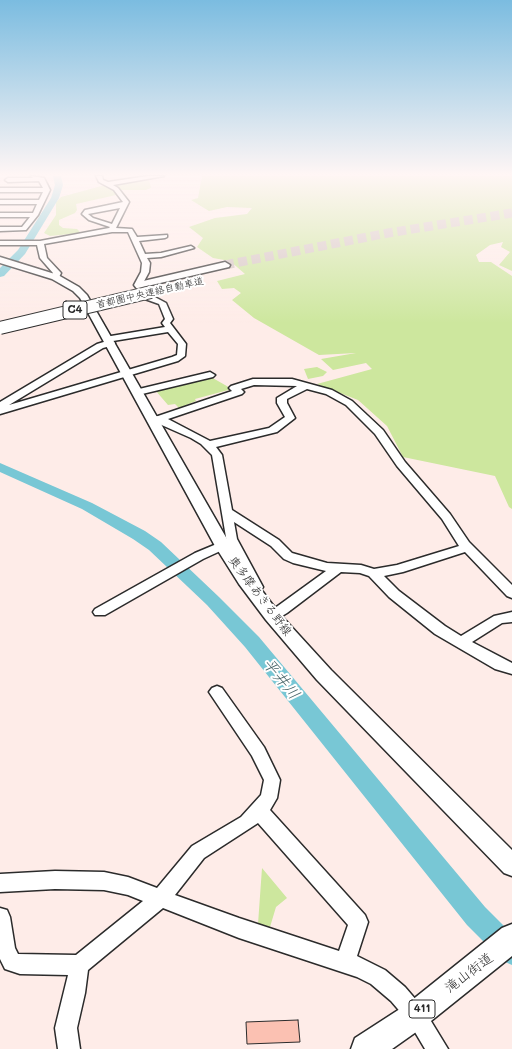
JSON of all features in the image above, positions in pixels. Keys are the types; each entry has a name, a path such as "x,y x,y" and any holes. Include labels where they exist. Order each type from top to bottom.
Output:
{"highway":[{"name":"首都圏中央連絡自動車道","path":"0,328 147,291 225,265"},
{"name":"首都圏中央連絡自動車道","path":"0,320 230,275"},
{"name":"滝山街道","path":"366,1049 416,1015 476,966 497,952 512,938"}],"main road":[{"name":"奥多摩あきる野線","path":"0,260 55,277 76,289 84,297 138,392 156,419 223,546 245,580 272,616 324,675 512,865"}],"street":[{"path":"0,229 24,229 27,225"},
{"path":"0,411 180,356 182,344 166,323 169,319 162,303 138,285 145,272 146,265 136,239 130,230 112,228 105,225"},
{"path":"0,243 39,243 90,238 112,228 114,225"},
{"path":"136,239 165,236"},
{"path":"39,243 44,258 57,273 55,277"},
{"path":"143,256 161,255 191,248"},
{"path":"92,310 147,291"},
{"path":"0,407 110,341 171,329"},
{"path":"138,392 210,375"},
{"path":"156,419 239,392 234,388 253,382 278,381 307,385 338,396 362,414 366,422 379,432 401,464 446,517 468,547 512,593"},
{"path":"209,445 273,430 290,418 282,403 282,398 307,385"},
{"path":"156,419 195,436 209,445 217,455 231,538 272,616 299,598 338,568"},
{"path":"226,511 275,543 288,556 297,560 338,568 361,569 374,573 398,569 468,547"},
{"path":"100,612 195,558 223,546"},
{"path":"374,573 394,594 428,621 460,643 500,665 512,669"},
{"path":"460,643 499,619 512,617"},
{"path":"0,917 6,950 12,962 20,964 79,965 160,899 198,852 247,822 259,811 269,798 272,780 258,752 217,692"},
{"path":"259,811 358,922 345,962"},
{"path":"0,883 55,880 104,881 128,886 239,928 362,968 378,977 398,994 416,1015 437,1049"},
{"path":"69,1049 66,1028 75,993 79,965"}],"green space":[{"path":"49,225 59,225 63,228 77,229 81,233 50,236 44,233"},
{"path":"195,225 512,225 512,271 499,265 510,252 501,247 503,242 490,245 476,255 479,262 491,262 512,276 512,509 509,507 495,476 403,457 387,426 358,400 317,384 372,369 366,363 333,370 321,359 356,353 319,355 254,318 232,300 241,293 234,288 222,289 217,281 245,274 230,261 213,258 197,247 203,238 189,227"},
{"path":"317,367 327,372 323,376 308,379 304,369"},
{"path":"211,377 232,389 195,399 196,401 179,408 175,404 168,405 155,390"},
{"path":"262,868 287,898 276,907 270,927 258,924"}],"building":[{"path":"298,1020 300,1042 247,1044 246,1022"}],"waterway":[{"name":"平井川","path":"0,274 22,252 39,225"},
{"name":"平井川","path":"0,467 87,506 139,535 155,546 213,601 252,642 476,916 512,952"}],"tunnel":[{"path":"225,265 388,233 438,225"}]}
